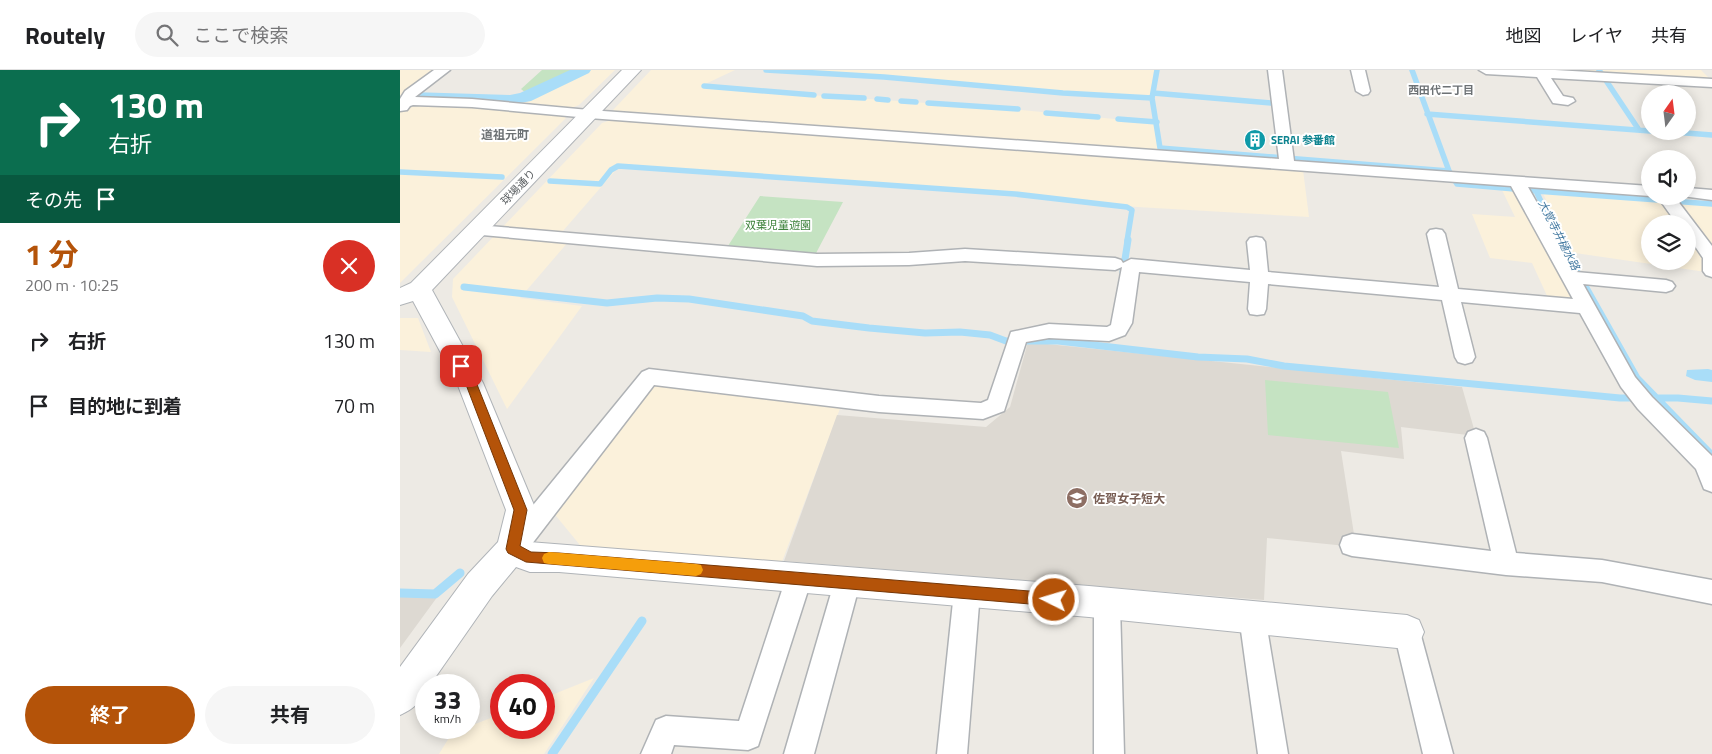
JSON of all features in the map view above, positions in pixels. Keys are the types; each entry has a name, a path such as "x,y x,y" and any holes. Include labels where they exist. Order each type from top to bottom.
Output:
{"street":[{"path":"404,103 443,70"},
{"name":"球場通り","path":"410,293 477,230 632,70"},
{"path":"1275,70 1287,160"},
{"path":"1358,70 1364,91"},
{"path":"1486,70 1712,83"},
{"path":"1706,70 1712,76"},
{"path":"1541,73 1558,100 1568,102"},
{"path":"404,103 472,103 589,114 1287,160 1452,177 1520,187 1641,191"},
{"path":"1520,187 1585,307 1640,398 1706,464 1712,481"},
{"path":"1696,194 1712,195"},
{"path":"1672,205 1679,215"},
{"path":"477,230 818,260 909,259 965,255 1115,264"},
{"path":"1436,234 1465,357"},
{"path":"1696,237 1712,258 1712,271"},
{"path":"1256,242 1260,277 1257,309"},
{"path":"400,697 480,585 512,549 649,378 870,403 983,411 997,405 1017,341 1049,331 1113,332 1122,324 1131,265 1585,307"},
{"path":"1569,277 1666,286"},
{"path":"410,293 470,382 521,510 512,549"},
{"path":"1476,438 1506,564"},
{"path":"1352,545 1506,564 1602,571 1712,592"},
{"path":"512,549 530,558 559,558 1252,616 1407,632 1438,754"},
{"path":"656,754 666,730 748,736 799,578"},
{"path":"799,754 847,583"},
{"path":"952,754 967,592"},
{"path":"1107,604 1109,754"},
{"path":"1252,616 1273,754"}],"shaded area":[{"path":"400,70 439,70 400,99"},
{"path":"587,70 615,70 579,105 569,109 517,103"},
{"path":"651,70 735,70 701,86 1000,108 1156,123 1159,153 618,114 613,110"},
{"path":"771,70 1154,70 1150,97 1062,92 884,76"},
{"path":"1528,70 1701,70 1712,81"},
{"path":"410,103 562,114 566,118 400,283 400,110"},
{"path":"614,119 1303,170 1309,217 1137,207 1017,193 621,164 556,239 569,241 520,298 582,306 507,409 452,297 453,279 602,123"},
{"path":"1502,190 1516,192 1576,301 1548,298 1532,263 1490,258 1472,214 1515,217"},
{"path":"1543,193 1641,200 1641,205 1712,205 1712,255 1701,254 1706,272 1692,270 1696,270 1696,215 1641,215 1641,263 1568,252"},
{"path":"400,318 418,318 431,352 400,350"},
{"name":"佐賀女子短大","path":"1028,342 1462,387 1476,436 1401,427 1404,459 1341,451 1356,547 1267,538 1264,600 784,561 837,415 986,427 1010,407"},
{"path":"653,381 841,406 780,567 584,550 552,511"},
{"path":"400,596 438,596 400,648"},
{"path":"594,678 555,737 555,694"},
{"path":"490,718 490,739 554,739 544,754 439,754 448,739 480,739 480,722"}],"green space":[{"path":"542,70 575,70 527,94 521,89"},
{"name":"双葉児童遊園","path":"760,196 843,202 814,257 726,249"},
{"path":"1265,380 1388,392 1399,448 1268,435"}],"water":[{"path":"1687,370 1712,370 1712,382 1695,380 1686,376"}],"waterway":[{"path":"400,104 411,97 422,96 510,100 525,97 583,70"},
{"path":"766,70 884,77 1063,93 1152,98"},
{"path":"1152,98 1157,70"},
{"name":"大覚寺井樋水路","path":"1412,70 1428,114"},
{"path":"1599,70 1639,130"},
{"path":"704,86 814,95"},
{"path":"1153,93 1271,103"},
{"path":"824,96 864,98"},
{"path":"1152,98 1156,122"},
{"path":"877,99 888,100"},
{"path":"901,101 916,102"},
{"path":"928,103 1018,109"},
{"path":"1046,113 1098,117"},
{"path":"1428,114 1641,130"},
{"name":"大覚寺井樋水路","path":"1428,114 1449,171"},
{"path":"1118,119 1156,122"},
{"path":"1156,122 1160,148 1449,171"},
{"path":"1696,134 1712,135"},
{"path":"550,181 600,184 611,170 618,166 1015,194 1127,207 1132,210 1127,241"},
{"name":"大覚寺井樋水路","path":"1449,171 1457,184 1536,191"},
{"path":"400,172 502,177"},
{"path":"1536,191 1712,204"},
{"name":"大覚寺井樋水路","path":"1536,191 1560,241"},
{"path":"1123,272 1128,240"},
{"name":"大覚寺井樋水路","path":"1559,240 1637,378 1656,398"},
{"path":"464,287 607,303 657,298 689,299 803,316 812,321 869,328 925,333 960,332 990,335 1006,341 1058,341 1198,357 1247,359 1284,366 1620,398 1656,398"},
{"path":"1656,398 1712,401"},
{"path":"1656,398 1712,455"},
{"path":"400,593 435,594 460,573"},
{"path":"552,754 642,621"}],"slow traffic":[{"path":"549,558 696,570"}],"place":[{"name":"SERAI 参番館","path":"1255,140"},
{"name":"佐賀女子短大","path":"1077,498"}],"district":[{"name":"西田代二丁目","path":"1441,90"},
{"name":"道祖元町","path":"505,134"}],"route":[{"path":"461,366 470,382 521,510 512,549 530,558 559,558 1054,600"}]}
